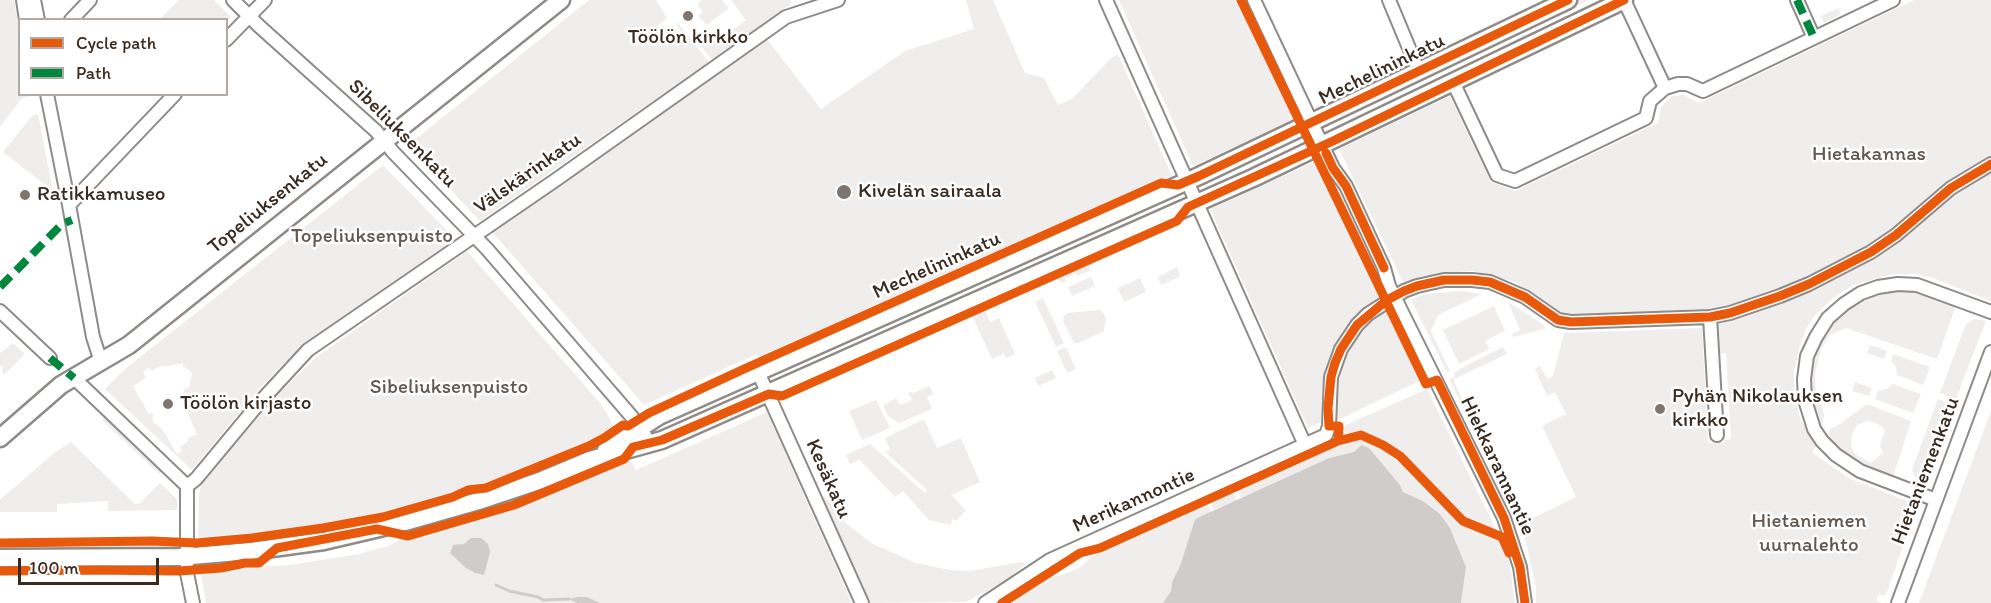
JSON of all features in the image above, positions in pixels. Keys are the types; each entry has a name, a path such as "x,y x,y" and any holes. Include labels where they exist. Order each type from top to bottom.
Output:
{"main road":[{"name":"Topeliuksenkatu","path":"0,438 51,393 129,345 561,0"},
{"name":"Mechelininkatu","path":"590,460 659,416 847,330 1187,181 1568,0"},
{"name":"Mechelininkatu","path":"0,558 186,556 277,548 377,529 482,501 590,460 650,444 769,394 1197,203 1322,146 1624,0"}],"street":[{"path":"22,0 26,18"},
{"path":"34,0 38,18"},
{"path":"74,18 90,0"},
{"name":"Sibeliuksenkatu","path":"233,0 373,128 474,236 640,427 650,444"},
{"path":"228,38 265,0"},
{"name":"Välskärinkatu","path":"187,486 196,479 260,402 308,350 801,5 838,0"},
{"path":"1106,0 1305,445"},
{"name":"Hiekkarannantie","path":"1254,0 1322,146 1333,168 1346,186 1384,268 1394,296 1504,518 1520,567 1526,603"},
{"path":"1389,0 1419,72"},
{"path":"1624,0 1665,88"},
{"path":"1797,0 1814,38"},
{"path":"1453,82 1497,175 1515,181 1646,118 1650,101 1665,88 1687,84 1703,91 1893,0"},
{"path":"47,96 93,337 101,362"},
{"path":"69,205 173,96"},
{"path":"1394,296 1433,281 1472,280 1490,282 1512,290 1563,322 1710,317 1730,313 1809,284 1871,252 1896,235 1951,188 1991,164"},
{"path":"1936,500 1860,471 1836,455 1822,441 1814,429 1805,400 1804,379 1807,356 1828,318 1861,293 1878,287 1898,284 1917,285 1991,312"},
{"name":"Merikannontie","path":"985,603 1050,560 1326,435 1330,377 1341,349 1357,325 1368,314 1394,296"},
{"path":"0,311 50,358"},
{"path":"1710,317 1717,435"},
{"name":"Hietaniemenkatu","path":"1898,603 1991,352"},
{"name":"Kesäkatu","path":"759,372 862,603"},
{"path":"74,378 187,486 186,556 193,603"}],"shaded area":[{"path":"0,0 14,0 18,22 18,96 30,96 22,98 0,127"},
{"path":"179,0 214,0 231,17 228,21 228,18 161,18"},
{"name":"Topeliuksenpuisto","path":"589,0 656,0 667,18 649,33 651,46 673,42 683,34 676,24 678,23 709,62 480,221 408,145"},
{"path":"702,0 722,0 729,8 707,25 698,16 703,12 697,4"},
{"path":"731,0 791,0 791,4 712,60 697,41 707,33 715,43 746,20"},
{"name":"Kivelän sairaala","path":"966,0 993,0 1025,73 1044,78 1058,105 1072,99 1111,58 1118,54 1172,176 760,359 757,354 644,405 492,232 767,39 821,109 905,51 974,29"},
{"path":"1119,0 1238,0 1297,119 1193,166"},
{"path":"1577,0 1589,0 1435,74 1432,70"},
{"path":"1601,0 1608,0 1438,84 1436,79"},
{"path":"1914,0 1991,0 1991,301 1933,278 1916,274 1892,274 1854,285 1837,295 1815,315 1800,345 1794,372 1794,393 1800,418 1816,446 1812,453 1851,479 1917,505 1888,590 1883,596 1879,594 1878,596 1877,600 1881,603 1536,603 1536,587 1521,526 1576,497 1542,426 1566,414 1555,392 1547,396 1535,369 1540,366 1547,379 1553,376 1564,333 1702,328 1708,443 1725,442 1731,439 1726,353 1714,353 1713,326 1718,325 1705,309 1568,315 1560,313 1537,295 1514,282 1473,271 1437,273 1404,284 1339,149 1450,96 1491,182 1515,191 1658,123 1661,107 1672,96 1684,95 1699,103"},
{"path":"1838,8 1841,14 1824,23 1821,16"},
{"path":"1420,76 1422,80 1328,125 1326,121"},
{"path":"1424,85 1426,89 1332,135 1330,131"},
{"path":"38,114 53,191 3,152 32,116"},
{"path":"1278,153 1280,155 1273,162 1209,190 1208,187"},
{"path":"1316,161 1419,381 1334,422 1319,423 1308,428 1210,209"},
{"name":"Topeliuksenpuisto","path":"383,165 455,239 303,344 259,389 192,470 105,389 125,369","holes":["183,363 183,366 192,373 189,387 185,388 182,400 197,434 188,438 188,441 180,447 182,451 177,454 165,433 154,424 152,418 154,416 152,413 149,414 133,386 146,378 143,372 149,368 152,371 162,365 163,367"]},
{"path":"1180,199 1182,204 1106,238 1104,233"},
{"name":"Sibeliuksenpuisto","path":"467,251 601,404 614,430 535,467 492,483 406,508 295,530 198,541 201,485 264,408 315,358"},
{"path":"1088,264 1091,270 1077,276 1076,273 1065,278 1066,281 1061,283 1058,277"},
{"path":"1177,267 1179,277 1161,285 1158,277"},
{"path":"1026,268 1028,272 776,384 774,380"},
{"path":"1091,277 1095,286 1072,296 1068,287"},
{"path":"1140,278 1146,292 1124,302 1118,288"},
{"path":"1917,288 1957,302 1937,359 1846,328 1830,335 1821,349 1815,373 1816,395 1820,395 1824,415 1822,427 1819,430 1808,400 1810,357 1831,320 1846,307 1879,290"},
{"path":"1462,291 1482,294 1438,315 1431,331 1450,371 1447,372 1411,300 1434,293"},
{"path":"1043,298 1064,343 1056,347 1035,302"},
{"path":"1508,302 1544,325 1545,329 1513,337 1512,334 1520,330"},
{"path":"1494,306 1505,331 1485,341 1489,349 1459,364 1443,330"},
{"path":"984,309 990,322 999,318 1015,354 1006,358 1004,353 992,359 972,315"},
{"path":"1101,310 1106,318 1104,331 1079,343 1074,343 1063,321 1064,316 1067,313"},
{"path":"1974,319 1986,321 1956,399 1940,393 1966,324"},
{"path":"13,343 25,354 4,375 3,367 0,365 0,353"},
{"path":"1870,345 1887,351 1884,359 1867,353"},
{"path":"1066,347 1076,369 1067,373 1057,351"},
{"path":"1503,347 1507,354 1454,379 1454,382 1512,505 1449,379 1454,378 1454,373 1463,367"},
{"path":"1893,354 1930,367 1923,385 1897,375 1896,366 1891,361"},
{"path":"1052,370 1056,378 1038,386 1035,378"},
{"path":"1855,382 1872,388 1869,396 1852,391"},
{"path":"1893,384 1921,394 1913,413 1875,399 1878,391 1887,389"},
{"path":"930,386 933,394 927,397 932,409 899,423 888,416 883,405 896,398 900,405 912,400 908,393"},
{"path":"1427,389 1505,548 1510,565 1515,603 1461,603 1466,567 1450,528 1440,514 1423,501 1403,492 1400,485 1369,448 1361,445 1354,452 1329,458 1241,498 1237,490 1329,449 1338,444 1346,425"},
{"path":"1938,399 1954,405 1925,484 1915,477 1912,470"},
{"path":"876,400 890,428 862,440 849,411"},
{"path":"1867,404 1911,421 1893,477 1868,469 1849,459 1826,440 1831,428","holes":["1867,421 1883,427 1885,431 1880,446 1883,453 1871,463 1855,454 1851,446 1852,434 1857,425"]},
{"path":"1991,411 1991,603 1919,603"},
{"path":"767,412 852,603 206,603 200,570 290,565 365,553 399,540 423,535 510,508 629,458 636,470"},
{"path":"105,417 162,471 159,474 102,420"},
{"path":"924,419 937,448 961,438 980,482 951,495 966,510 956,521 952,518 951,525 929,520 903,491 895,497 860,460 850,464 846,455 870,444 925,493 927,490 885,452 890,450 885,438"},
{"path":"71,442 135,504 140,503 160,483 177,499 177,510 108,511 108,501 57,504 57,512 0,512 0,500 54,453"},
{"path":"1361,445 1369,448 1400,485 1403,492 1423,501 1440,514 1450,528 1466,567 1461,603 1163,603 1171,591 1172,582 1180,566 1195,519 1329,458 1354,452"},
{"path":"1233,492 1237,500 1214,510 1210,502"},
{"path":"825,497 848,525 873,544 916,563 950,570 970,571 1020,562 1027,563 1004,582 966,602 870,603 823,498"},
{"path":"1207,503 1211,512 1195,519 1180,566 1172,582 1171,591 1163,603 1011,603 1047,578 1081,567 1091,557 1102,551"},
{"path":"471,538 481,538 488,544 490,552 484,575 466,568 450,553 453,545 464,544"},
{"path":"587,597 600,603 577,603 569,599"}],"waterway":[{"path":"496,585 543,600 569,599"}],"marked path":[{"path":"1797,0 1814,38"},
{"path":"0,287 62,224 72,220"},
{"path":"50,358 74,378"}],"cycle path":[{"path":"1241,0 1426,384 1437,380 1504,518 1520,567 1525,603"},
{"path":"0,543 152,541 197,543 252,538 383,517 453,497 468,490 486,488 589,446 623,425 628,426 649,413 744,369 1161,183 1178,185 1199,176 1568,0"},
{"path":"0,571 179,571 221,568 245,563 259,563 277,548 377,529 408,536 514,505 624,459 633,447 662,440 769,394 782,396 1177,221 1188,207 1333,141 1624,0"},
{"path":"1326,153 1346,186 1384,268"},
{"path":"1338,441 1339,426 1329,426 1328,408 1331,377 1341,349 1357,325 1387,300 1404,291 1444,280 1490,282 1525,297 1558,320 1571,322 1710,317 1730,313 1809,284 1871,252 1896,235 1951,188 1991,164"},
{"path":"1002,603 1080,553 1100,548 1338,441 1361,435 1400,456 1463,521 1502,537 1509,553"}],"place":[{"name":"Töölön kirkko","path":"688,16"},
{"name":"Kivelän sairaala","path":"844,192"},
{"name":"Ratikkamuseo","path":"25,195"},
{"name":"Töölön kirjasto","path":"168,404"},
{"name":"Pyhän Nikolauksen kirkko","path":"1660,409"}],"park label":[{"name":"Hietakannas","path":"1869,155"},
{"name":"Hietaniemen uurnalehto","path":"1809,534"}]}
